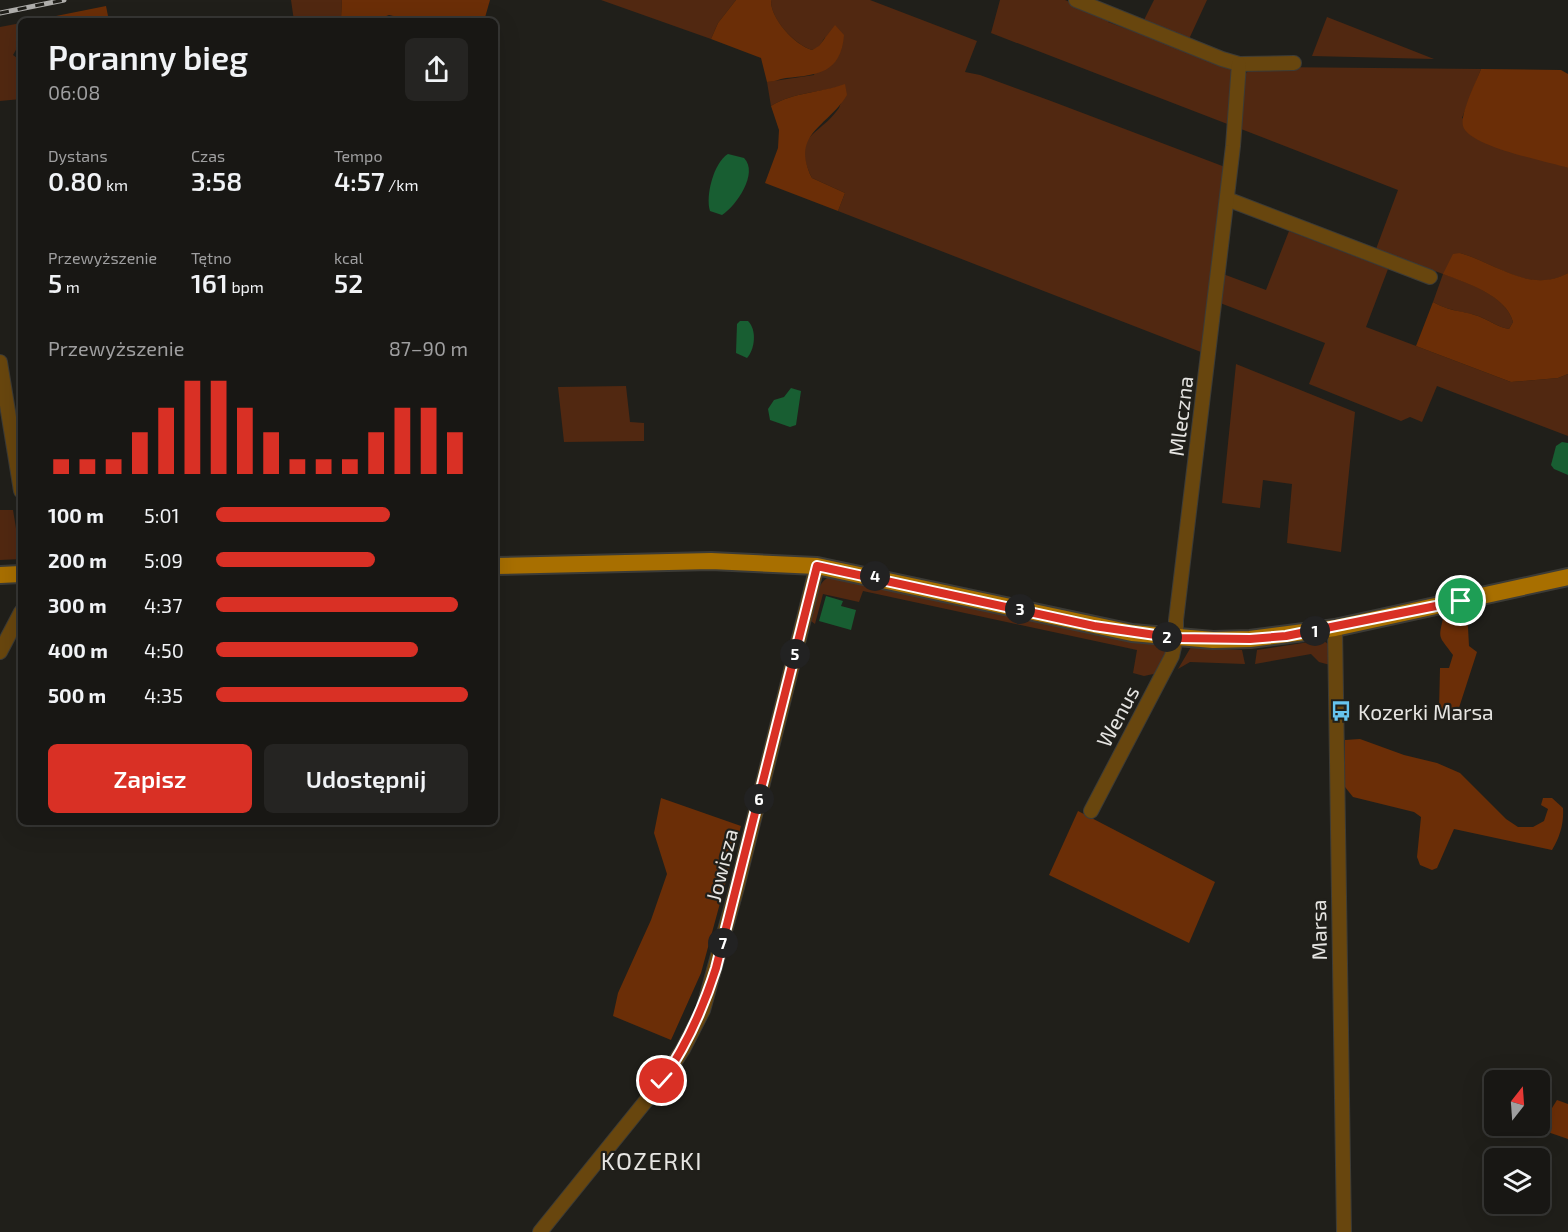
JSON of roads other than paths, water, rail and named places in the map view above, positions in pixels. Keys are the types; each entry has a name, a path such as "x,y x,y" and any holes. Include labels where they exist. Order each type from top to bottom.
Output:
{"main road":[{"path":"498,566 711,561 817,566 1094,626 1176,638 1250,639 1335,628 1568,577"},
{"path":"0,575 18,574"}],"street":[{"path":"1076,0 1184,46 1239,63 1294,63"},
{"name":"Mleczna","path":"1176,638 1176,620 1227,199 1239,63"},
{"path":"1227,199 1430,277"},
{"path":"0,362 18,473"},
{"name":"Jowisza","path":"540,1232 662,1081 683,1049 703,1010 734,899 817,566"},
{"path":"0,652 18,618"},
{"name":"Marsa","path":"1335,628 1344,1232"},
{"name":"Wenus","path":"1090,811 1172,656 1176,638"}],"railway":[{"path":"0,13 64,0"}],"place":[{"name":"Kozerki Marsa","path":"1341,711"}],"district":[{"name":"KOZERKI","path":"652,1160"}]}
